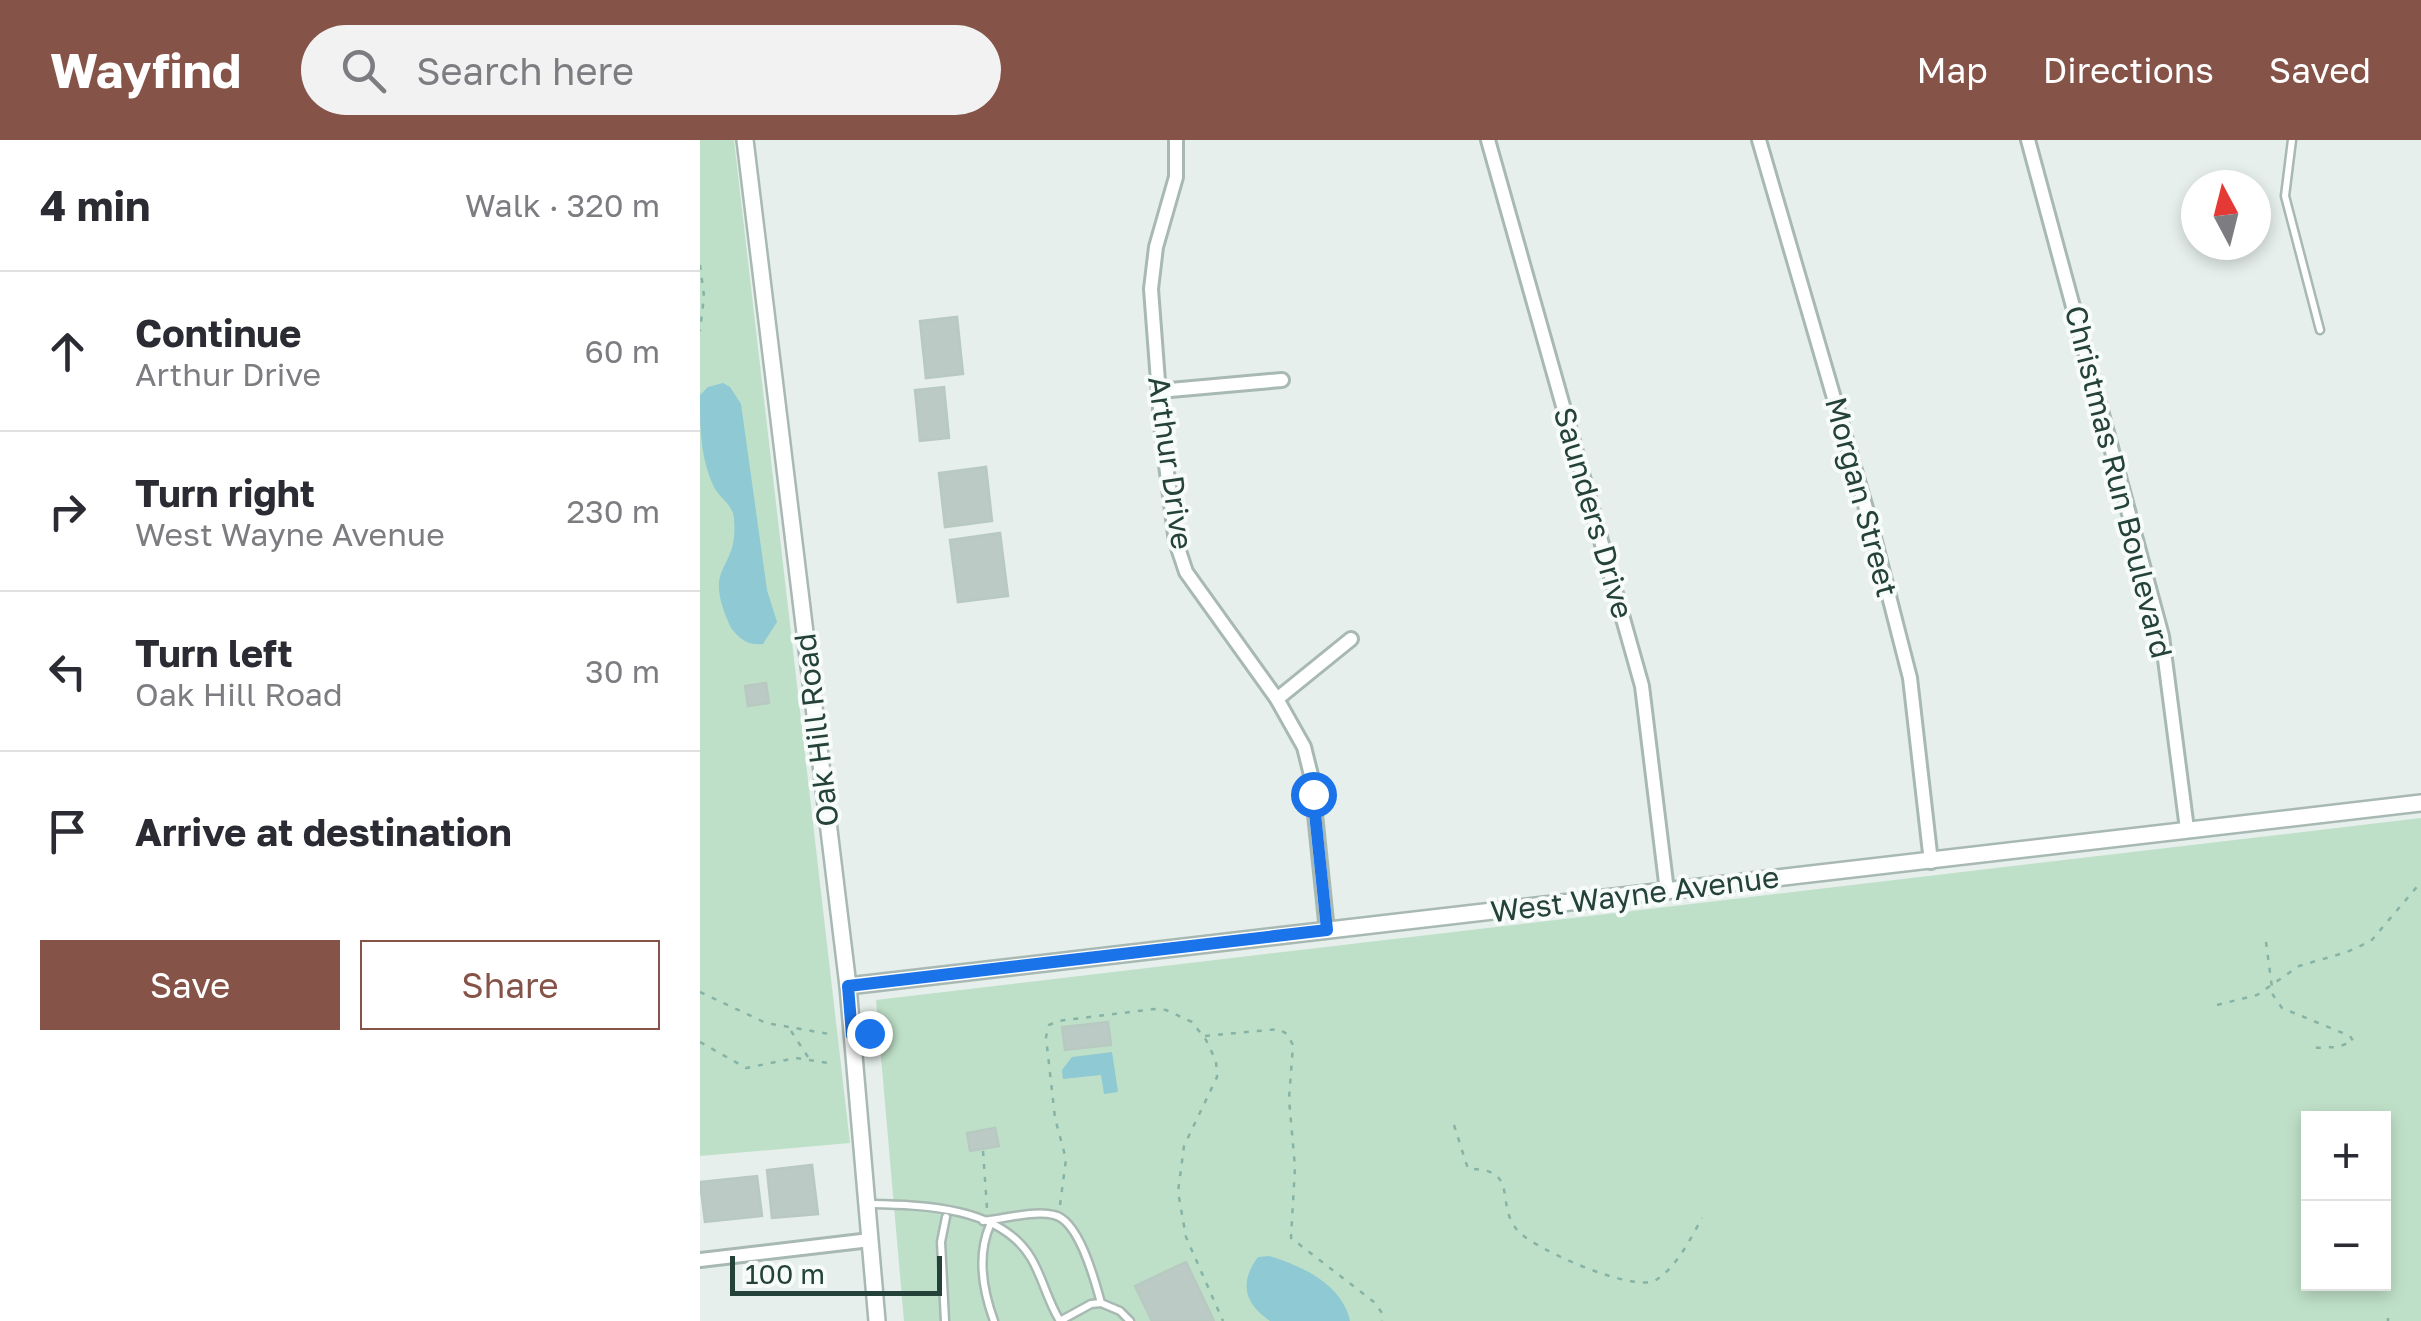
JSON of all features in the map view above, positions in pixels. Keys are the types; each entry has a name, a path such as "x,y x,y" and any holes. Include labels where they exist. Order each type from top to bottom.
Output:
{"street":[{"name":"Oak Hill Road","path":"745,140 848,986 877,1321"},
{"name":"Arthur Drive","path":"1176,140 1176,177 1156,247 1151,289 1176,542 1186,572 1278,698 1304,747 1311,776 1327,930"},
{"name":"Saunders Drive","path":"1488,140 1642,686 1667,891"},
{"name":"Morgan Street","path":"1759,140 1870,522 1910,678 1931,862"},
{"name":"Christmas Run Boulevard","path":"2028,140 2162,636 2186,828"},
{"path":"1159,391 1282,380"},
{"path":"1278,698 1351,639"},
{"name":"West Wayne Avenue","path":"848,986 2421,803"},
{"path":"700,1260 870,1240"}],"lane":[{"path":"2292,140 2285,196 2320,330"},
{"path":"868,1204 932,1205 954,1209 986,1223 1008,1234 1032,1260 1047,1301 1060,1321 1101,1303 1120,1310 1130,1321"},
{"path":"986,1223 1054,1215 1066,1221 1077,1236 1101,1303"},
{"path":"945,1321 940,1242 946,1217"},
{"path":"986,1223 983,1270 994,1321"}],"path":[{"path":"700,264 704,296 700,330"},
{"path":"2217,1005 2257,995 2299,966 2371,941 2421,882"},
{"path":"2266,942 2272,995 2282,1008 2350,1036 2353,1041 2312,1048"},
{"path":"700,992 744,1015 790,1029 852,1035"},
{"path":"1060,1206 1066,1159 1055,1118 1046,1037 1049,1025 1058,1020 1154,1009 1187,1018 1204,1036 1216,1061 1217,1077 1184,1146 1178,1192 1186,1237 1222,1321"},
{"path":"790,1029 809,1058"},
{"path":"1204,1036 1279,1030 1287,1034 1293,1045 1290,1099 1296,1166 1291,1238 1374,1302 1382,1313 1382,1321"},
{"path":"700,1042 746,1068 780,1059 809,1058 830,1064"},
{"path":"1454,1125 1468,1169 1483,1169 1502,1181 1504,1202 1517,1230 1532,1242 1584,1267 1641,1284 1653,1282 1669,1268 1702,1218"},
{"path":"983,1150 987,1210"}],"green space":[{"path":"700,140 734,140 850,1143 700,1156"},
{"path":"2421,818 2421,1321 904,1321 876,1000"}],"water":[{"path":"723,383 741,404 767,590 777,622 763,644 745,641 731,628 719,591 734,537 734,519 714,487 706,464 700,395 708,387"},
{"path":"1112,1052 1118,1092 1104,1094 1101,1075 1063,1079 1062,1070 1072,1057"},
{"path":"1269,1256 1319,1278 1339,1297 1350,1321 1270,1321 1261,1314 1247,1292 1248,1275 1258,1257"}],"building":[{"path":"957,317 963,374 926,378 920,321"},
{"path":"944,387 949,438 920,441 915,390"},
{"path":"986,467 992,521 945,527 939,473"},
{"path":"1000,533 1008,596 958,602 950,540"},
{"path":"766,683 769,703 748,706 745,686"},
{"path":"1108,1022 1111,1045 1065,1050 1062,1027"},
{"path":"995,1128 999,1146 970,1151 967,1133"},
{"path":"812,1165 818,1214 772,1218 767,1170"},
{"path":"757,1176 762,1216 705,1222 700,1182"},
{"path":"1186,1262 1214,1321 1152,1321 1135,1286"}],"route":[{"path":"869,1033 852,1035 848,986 1327,930 1313,794"}]}
